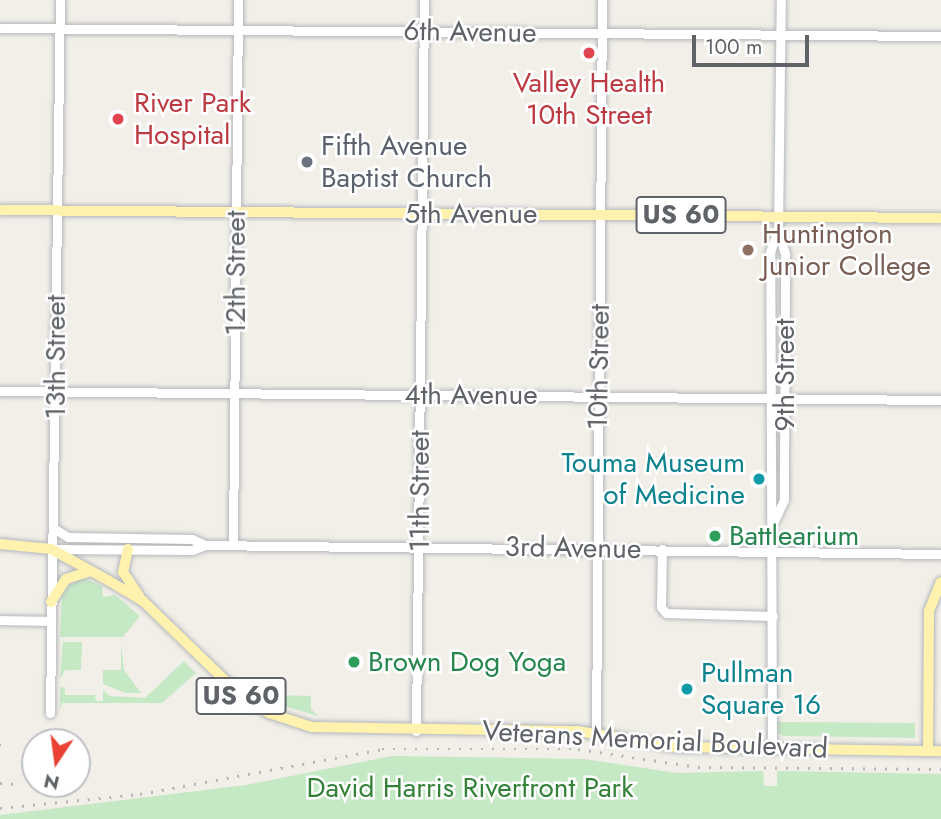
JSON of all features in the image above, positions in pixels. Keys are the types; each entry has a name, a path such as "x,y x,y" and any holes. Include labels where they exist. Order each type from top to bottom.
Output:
{"main road":[{"name":"5th Avenue","path":"0,210 941,218"},
{"name":"3rd Avenue","path":"0,544 51,550"},
{"path":"128,549 124,576 143,601"},
{"name":"Veterans Memorial Boulevard","path":"51,550 143,601 224,682 269,713 329,730 596,733 676,747 941,751"},
{"path":"51,602 66,579 90,570"},
{"path":"928,751 929,611 941,582"}],"street":[{"name":"13th Street","path":"50,713 51,550 55,529 60,0"},
{"name":"12th Street","path":"233,545 238,0"},
{"name":"11th Street","path":"416,731 424,0"},
{"name":"10th Street","path":"596,733 602,0"},
{"name":"9th Street","path":"772,748 775,519 769,500 770,252 778,230 779,216 781,0"},
{"name":"6th Avenue","path":"0,28 941,36"},
{"name":"9th Street","path":"775,519 784,500 785,254 778,230"},
{"name":"4th Avenue","path":"0,391 941,400"},
{"name":"3rd Avenue","path":"55,529 73,538 192,539 205,545"},
{"name":"3rd Avenue","path":"51,550 192,550 205,545 233,545 941,554"},
{"path":"662,549 661,607 666,613 773,616"},
{"path":"0,620 51,621"}],"green space":[{"path":"83,578 102,586 103,597 115,595 140,616 123,637 60,637 62,596 69,585"},
{"path":"63,642 82,642 81,670 65,670 60,679"},
{"path":"121,645 124,670 141,693 125,693 103,684 103,670 121,670"},
{"path":"184,661 196,673 162,703 62,703 60,709 60,687 65,688 65,695 95,695 96,701 103,701 103,690 110,696 145,698"},
{"path":"249,687 271,689 274,695 311,696 311,709 318,716 284,706"},
{"path":"777,722 915,723 915,738 784,736 778,733"},
{"name":"David Harris Riverfront Park","path":"392,756 584,759 677,773 763,771 764,786 777,786 777,771 941,774 941,819 0,819 0,815 246,785"}],"railway":[{"path":"0,808 140,794 382,749 578,749 698,767 941,769"},
{"path":"0,783 21,784"}],"place":[{"name":"Valley Health 10th Street","path":"589,53"},
{"name":"River Park Hospital","path":"118,119"},
{"name":"Fifth Avenue Baptist Church","path":"307,162"},
{"name":"Huntington Junior College","path":"748,250"},
{"name":"Touma Museum of Medicine","path":"759,479"},
{"name":"Battlearium","path":"715,536"},
{"name":"Brown Dog Yoga","path":"354,662"},
{"name":"Pullman Square 16","path":"687,689"}]}
